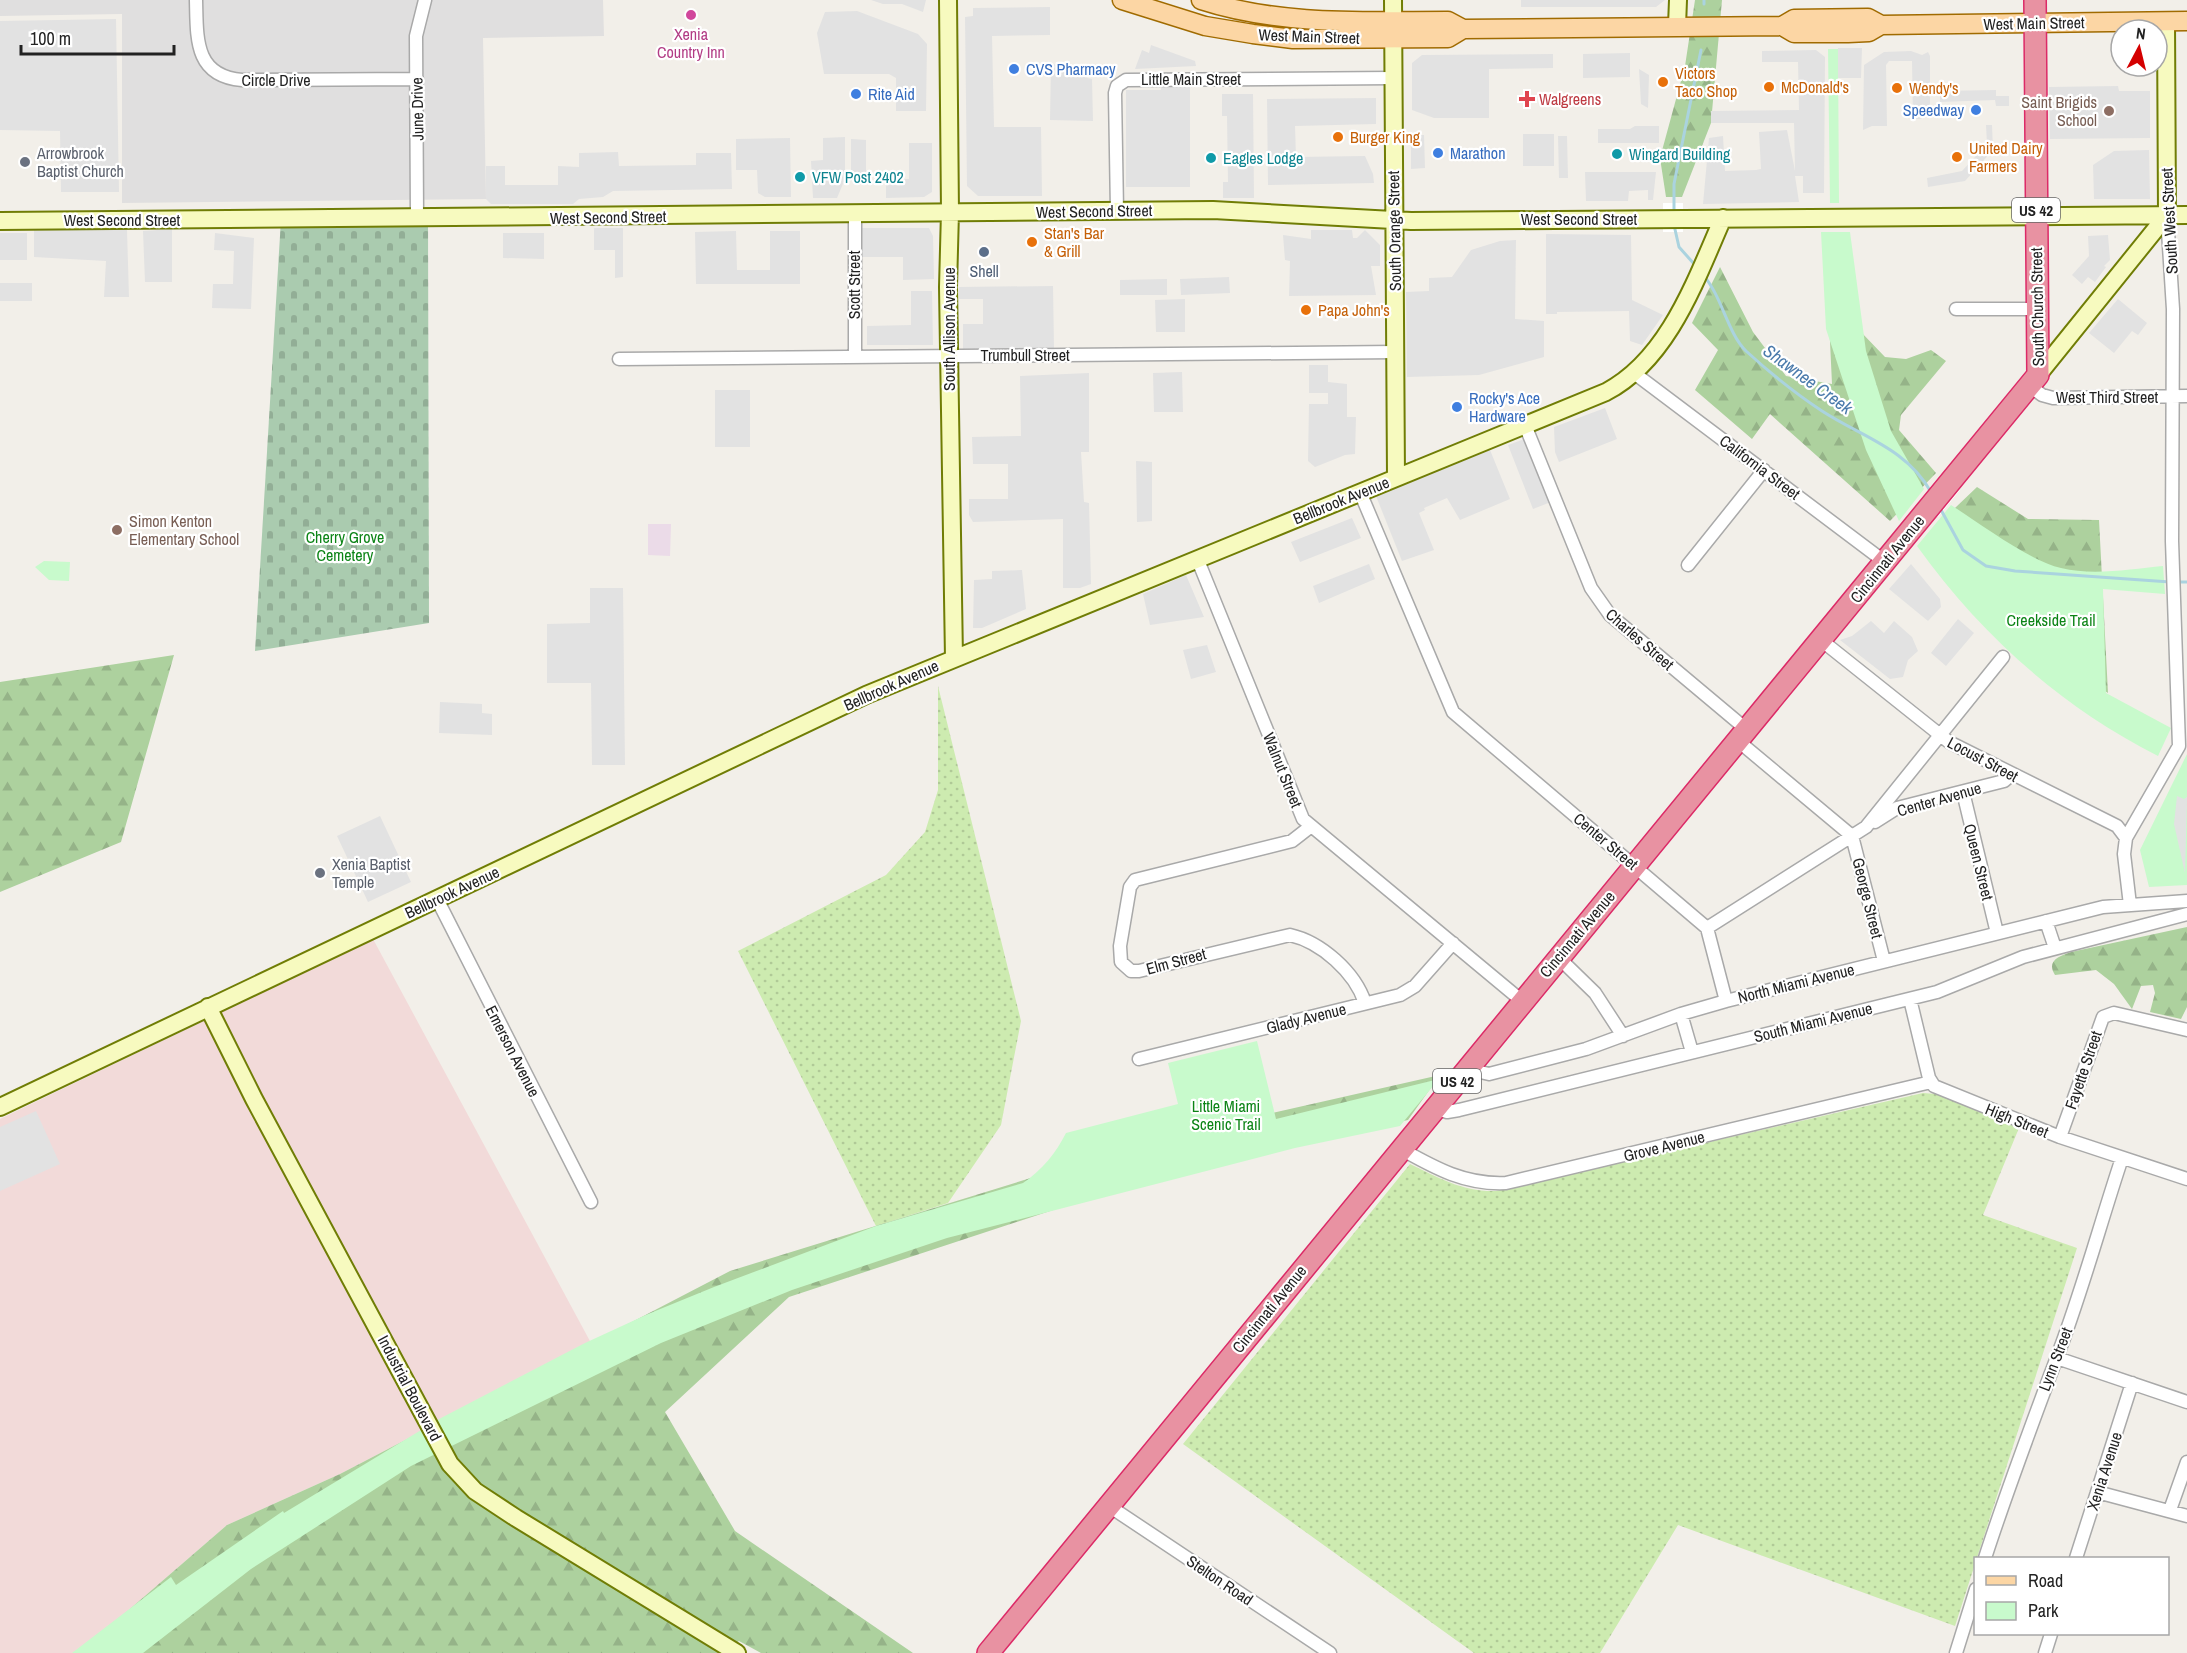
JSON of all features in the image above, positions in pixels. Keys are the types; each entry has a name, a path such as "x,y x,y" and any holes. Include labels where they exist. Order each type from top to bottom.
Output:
{"highway":[{"name":"South Church Street","path":"2034,381 2037,309 2035,0"},
{"name":"Cincinnati Avenue","path":"988,1653 1741,734 2034,381"}],"main road":[{"name":"West Main Street","path":"1122,0 1206,26 1293,39 1393,30 1448,21 1462,29 1782,26 1794,19 1868,18 1881,25 2109,22"},
{"name":"West Main Street","path":"1201,0 1237,11 1393,30"},
{"name":"West Main Street","path":"2169,21 2187,21"}],"street":[{"name":"Circle Drive","path":"196,0 196,39 200,54 208,66 226,78 242,80 417,79"},
{"name":"June Drive","path":"417,218 416,36 425,0"},
{"name":"South Allison Avenue","path":"948,0 949,356 954,658"},
{"name":"South Orange Street","path":"1393,0 1396,477"},
{"path":"1677,26 1678,0"},
{"name":"Little Main Street","path":"1117,211 1114,93 1117,86 1126,80 1393,78"},
{"name":"South West Street","path":"2126,838 2179,746 2179,687 2173,573 2173,309 2167,215 2166,78"},
{"name":"West Second Street","path":"0,221 1245,210 1393,220 2187,215"},
{"name":"Scott Street","path":"855,214 855,357"},
{"name":"Cincinnati Avenue","path":"2034,381 2167,215"},
{"name":"Bellbrook Avenue","path":"0,1107 866,695 1606,392 1634,373 1672,325 1724,218"},
{"path":"1956,309 2037,309"},
{"name":"Trumbull Street","path":"619,359 1396,352"},
{"name":"California Street","path":"1634,373 1885,562"},
{"name":"West Third Street","path":"2034,381 2042,395 2054,398 2187,396"},
{"name":"Charles Street","path":"1526,425 1599,603 1852,836"},
{"path":"1688,565 1764,470"},
{"name":"Center Street","path":"1360,492 1453,712 1707,928"},
{"name":"Walnut Street","path":"1197,558 1300,813 1310,826 1522,1001"},
{"name":"Locust Street","path":"1821,639 1941,736 2117,826 2126,838"},
{"path":"1726,1001 1707,928 1866,827 2003,657"},
{"name":"Center Avenue","path":"1866,827 1897,808 2004,781 2012,774"},
{"name":"Queen Street","path":"1963,792 1997,933"},
{"name":"Elm Street","path":"1310,826 1292,841 1135,880 1130,887 1121,935 1121,962 1131,971 1138,971 1290,935 1309,941 1339,964 1358,986 1365,1003"},
{"name":"George Street","path":"1852,836 1884,961"},
{"path":"2126,838 2124,854 2130,904"},
{"name":"Emerson Avenue","path":"437,899 591,1202"},
{"name":"North Miami Avenue","path":"1467,1069 1489,1074 1586,1049 1681,1014 1726,1001 2103,907 2187,901"},
{"name":"South Miami Avenue","path":"1434,1108 1447,1112 1459,1110 1910,999 1937,992 2023,957 2187,914"},
{"path":"2046,921 2055,948"},
{"name":"Glady Avenue","path":"1139,1059 1410,991 1453,944"},
{"path":"1558,957 1590,987 1623,1036"},
{"path":"1910,999 1931,1082"},
{"name":"Industrial Boulevard","path":"208,1007 254,1099 450,1464 475,1491 737,1653"},
{"name":"Fayette Street","path":"2060,1137 2103,1017 2114,1013 2187,1030"},
{"path":"1681,1014 1692,1052"},
{"name":"High Street","path":"1931,1082 2060,1137 2187,1179"},
{"name":"Grove Avenue","path":"1401,1149 1458,1178 1481,1183 1506,1183 1931,1082"},
{"name":"Lynn Street","path":"1985,1557 2020,1452 2057,1358 2122,1158"},
{"path":"2057,1358 2187,1402"},
{"name":"Xenia Avenue","path":"2076,1557 2132,1383"},
{"path":"2169,1510 2187,1462"},
{"path":"2097,1492 2187,1516"},
{"name":"Stelton Road","path":"1109,1506 1330,1653"},
{"path":"1956,1653 1974,1595"},
{"path":"2045,1653 2051,1635"}],"shaded area":[{"path":"0,0 603,0 604,36 483,38 486,199 122,203 122,14 0,16"},
{"path":"871,0 926,0 923,12 902,4 883,4"},
{"path":"1521,0 1665,0 1656,7 1521,7"},
{"path":"1050,7 1050,35 992,36 994,127 1041,127 1042,196 978,196 967,186 965,17 973,16 973,8"},
{"path":"857,11 918,34 927,44 926,111 896,111 896,78 889,74 824,74 817,33 825,12"},
{"path":"116,19 119,192 61,192 60,131 0,130 0,21"},
{"path":"1151,45 1195,61 1196,66 1135,69 1142,50 1149,53"},
{"path":"1838,48 1862,48 1861,78 1838,78"},
{"path":"1816,50 1825,57 1824,193 1803,193 1803,176 1795,176 1799,202 1703,204 1709,138 1723,136 1725,171 1756,170 1761,169 1759,132 1787,130 1795,171 1794,123 1711,123 1711,111 1799,110 1798,62 1762,62 1762,51"},
{"path":"1911,51 1922,55 1928,52 1930,56 1930,114 1920,119 1913,119 1912,61 1889,61 1886,65 1887,126 1872,126 1863,130 1864,65 1884,52"},
{"path":"1630,53 1630,77 1583,78 1583,54"},
{"path":"1553,54 1553,68 1489,69 1489,118 1434,118 1412,110 1412,63 1422,55"},
{"path":"1051,64 1087,68 1087,78 1092,79 1093,121 1050,120"},
{"path":"1639,69 1649,75 1648,108 1641,104"},
{"path":"1161,85 1190,85 1190,187 1126,187 1126,90 1161,90"},
{"path":"2118,86 2119,91 2150,91 2150,138 2050,139 2049,87"},
{"path":"1996,90 1996,96 2009,96 2009,106 1996,106 1995,100 1940,102 1940,91"},
{"path":"1222,94 1253,94 1254,198 1223,198 1223,182 1228,182 1227,116 1222,116"},
{"path":"1376,98 1376,124 1295,126 1296,157 1365,156 1373,174 1374,183 1268,185 1267,99"},
{"path":"1986,125 1992,125 1993,150 1965,181 1928,187 1927,178 1962,171 1987,144"},
{"path":"1635,126 1659,126 1659,143 1598,143 1598,129 1630,129"},
{"path":"1523,134 1554,134 1554,166 1523,166"},
{"path":"1411,135 1424,135 1425,168 1411,169"},
{"path":"1558,136 1567,136 1568,178 1559,178"},
{"path":"845,137 845,179 837,198 813,198 811,161 823,160 823,138"},
{"path":"790,138 791,197 765,197 758,193 757,170 736,170 736,139"},
{"path":"851,139 866,140 866,178 851,178"},
{"path":"909,143 932,143 932,192 924,197 886,198 886,179 909,179"},
{"path":"2149,150 2150,199 2094,199 2093,165 2114,151"},
{"path":"618,152 619,166 696,165 696,153 731,153 732,189 613,191 603,197 579,199 573,204 491,204 486,199 486,166 505,166 505,185 558,185 558,166 579,167 579,153"},
{"path":"1585,172 1656,172 1653,200 1648,200 1648,190 1629,191 1628,201 1586,201"},
{"path":"594,228 623,228 623,277 615,278 615,250 594,250"},
{"path":"862,228 929,228 933,236 934,279 903,280 903,257 862,257"},
{"path":"172,229 172,282 145,282 143,231"},
{"path":"34,230 127,230 129,297 104,297 106,261 34,257"},
{"path":"1311,230 1352,230 1353,238 1357,238 1365,230 1380,245 1380,266 1371,266 1376,295 1289,296 1290,261 1285,260 1283,235 1311,239"},
{"path":"736,231 737,270 770,270 770,231 800,231 800,284 696,284 695,232"},
{"path":"0,233 27,233 27,260 0,260"},
{"path":"215,233 254,238 251,309 212,308 213,284 233,284 234,251 214,250"},
{"path":"503,233 544,233 544,259 503,258"},
{"path":"1546,234 1631,235 1632,300 1663,315 1642,345 1630,341 1629,311 1546,314"},
{"path":"2108,235 2110,260 2095,282 2088,277 2082,284 2072,275 2089,256 2088,236"},
{"path":"1516,240 1515,319 1544,321 1544,357 1479,375 1407,377 1406,292 1429,291 1429,278 1452,277 1471,250 1500,241"},
{"path":"1229,277 1230,293 1181,295 1180,279"},
{"path":"1167,279 1167,295 1120,295 1120,280"},
{"path":"0,283 32,283 32,301 0,301"},
{"path":"1053,286 1054,348 963,349 963,324 983,324 983,299 959,299 959,287"},
{"path":"911,291 932,291 933,345 867,345 867,326 911,325"},
{"path":"1185,299 1185,332 1156,332 1155,300"},
{"path":"2118,299 2147,323 2138,335 2132,331 2114,353 2089,333"},
{"path":"1309,365 1328,365 1328,382 1347,384 1347,417 1356,417 1355,454 1345,455 1315,467 1308,461 1309,404 1328,404 1328,393 1309,393"},
{"path":"1182,372 1183,412 1154,412 1153,373"},
{"path":"1089,373 1089,452 1081,452 1084,502 1089,503 1091,584 1080,588 1063,588 1063,519 973,522 969,515 969,499 1008,499 1008,464 973,464 972,437 1021,436 1020,376"},
{"path":"715,390 750,390 750,447 715,447"},
{"path":"1605,408 1617,439 1559,462 1555,452 1554,427"},
{"path":"1530,437 1556,500 1533,509 1508,445"},
{"path":"1490,450 1510,499 1460,520 1447,498 1424,508 1425,510 1419,513 1434,550 1402,561 1376,496"},
{"path":"1136,461 1152,462 1152,521 1137,522"},
{"path":"1352,518 1361,538 1300,562 1291,542"},
{"path":"648,524 671,524 670,556 648,555"},
{"path":"1369,564 1375,579 1319,603 1313,586"},
{"path":"1911,564 1940,599 1941,607 1928,621 1889,589"},
{"path":"1022,570 1026,609 982,628 973,628 974,580 992,579 992,571"},
{"path":"1186,575 1204,617 1150,625 1143,594"},
{"path":"590,588 623,588 625,765 592,765 591,683 547,683 547,624 590,623"},
{"path":"1958,619 1974,633 1946,666 1931,653"},
{"path":"1871,621 1884,633 1894,621 1912,637 1918,651 1908,660 1903,677 1890,679 1840,640 1852,636"},
{"path":"1207,645 1216,672 1191,679 1183,650"},
{"path":"440,702 482,704 482,713 492,714 492,735 439,733"},
{"path":"2177,796 2184,799 2187,797 2185,873 2174,824"},
{"path":"380,816 411,882 368,902 337,836"},
{"path":"373,939 591,1343 340,1474 227,1525 79,1653 0,1653 0,1119"},
{"path":"36,1111 60,1164 0,1191 0,1127"}],"green space":[{"path":"1695,0 1722,0 1711,123 1682,197 1666,197 1660,158 1685,66"},
{"path":"1828,49 1838,49 1839,203 1830,203"},
{"name":"Cherry Grove Cemetery","path":"428,218 429,623 255,651 281,219"},
{"path":"1821,232 1850,232 1866,351 1891,431 1924,489 1899,521 1866,450 1826,329"},
{"path":"1825,235 1860,331 1885,357 1906,359 1931,350 1946,361 1901,415 1899,430 1936,473 1890,521 1770,414 1752,439 1695,390 1718,350 1692,323 1720,267 1753,332 1786,376 1832,384"},
{"path":"1977,487 2028,519 2099,520 2108,693 2026,638 1934,528"},
{"name":"Creekside Trail","path":"1951,505 2020,550 2061,568 2099,572 2163,566 2165,594 2103,589 2106,693 2171,728 2158,756 2088,715 2025,666 1968,609 1942,579 1917,546"},
{"path":"44,561 70,562 69,581 49,580 35,567"},
{"path":"174,655 121,842 0,892 0,682"},
{"path":"938,686 1021,1021 1001,1125 948,1203 876,1226 738,951 886,875 925,832 938,790"},
{"path":"2187,754 2187,885 2149,887 2140,850"},
{"path":"2187,927 2187,1007 2181,1019 2150,1012 2155,993 2153,985 2141,986 2132,1009 2114,984 2096,970 2055,975 2053,970 2055,960 2071,952"},
{"name":"Little Miami Scenic Trail","path":"1257,1041 1276,1119 1439,1079 1400,1126 1295,1148 947,1238 792,1290 661,1343 411,1466 251,1569 143,1653 72,1653 171,1577 176,1585 283,1511 284,1513 441,1418 585,1343 714,1287 876,1226 1023,1183 1048,1161 1066,1133 1178,1104 1168,1063"},
{"path":"1440,1075 1408,1120 1159,1175 789,1297 665,1412 735,1531 913,1653 761,1653 739,1641 722,1653 79,1653 227,1525 340,1474 730,1271 1157,1139"},
{"path":"1923,1093 1936,1094 2019,1128 1983,1215 2077,1248 1977,1557 1974,1557 1974,1567 1955,1626 1678,1525 1600,1653 1474,1653 1183,1444 1410,1164 1462,1187 1496,1191"}],"pier":[{"path":"1663,203 1683,203 1683,232 1663,232"},
{"path":"1941,474 1960,490 1938,517 1918,502"}],"waterway":[{"name":"Shawnee Creek","path":"1674,212 1674,184 1701,50"},
{"name":"Shawnee Creek","path":"1674,225 1679,247 1695,265"},
{"name":"Shawnee Creek","path":"1703,275 1715,293 1739,343 1746,351 1812,404 1896,454 1921,477 1931,492"},
{"name":"Shawnee Creek","path":"1940,508 1963,550 1986,566 2015,571 2170,582"},
{"name":"Shawnee Creek","path":"2177,582 2187,582"}],"place":[{"name":"Xenia Country Inn","path":"691,15"},
{"name":"CVS Pharmacy","path":"1014,69"},
{"name":"Victors Taco Shop","path":"1663,82"},
{"name":"McDonald's","path":"1769,87"},
{"name":"Wendy's","path":"1897,88"},
{"name":"Rite Aid","path":"856,94"},
{"name":"Walgreens","path":"1527,99"},
{"name":"Speedway","path":"1976,110"},
{"name":"Saint Brigids School","path":"2109,111"},
{"name":"Burger King","path":"1338,137"},
{"name":"Marathon","path":"1438,153"},
{"name":"Wingard Building","path":"1617,154"},
{"name":"United Dairy Farmers","path":"1957,157"},
{"name":"Eagles Lodge","path":"1211,158"},
{"name":"Arrowbrook Baptist Church","path":"25,162"},
{"name":"VFW Post 2402","path":"800,177"},
{"name":"Stan's Bar & Grill","path":"1032,242"},
{"name":"Shell","path":"984,252"},
{"name":"Papa John's","path":"1306,310"},
{"name":"Rocky's Ace Hardware","path":"1457,407"},
{"name":"Simon Kenton Elementary School","path":"117,530"},
{"name":"Xenia Baptist Temple","path":"320,873"}]}
